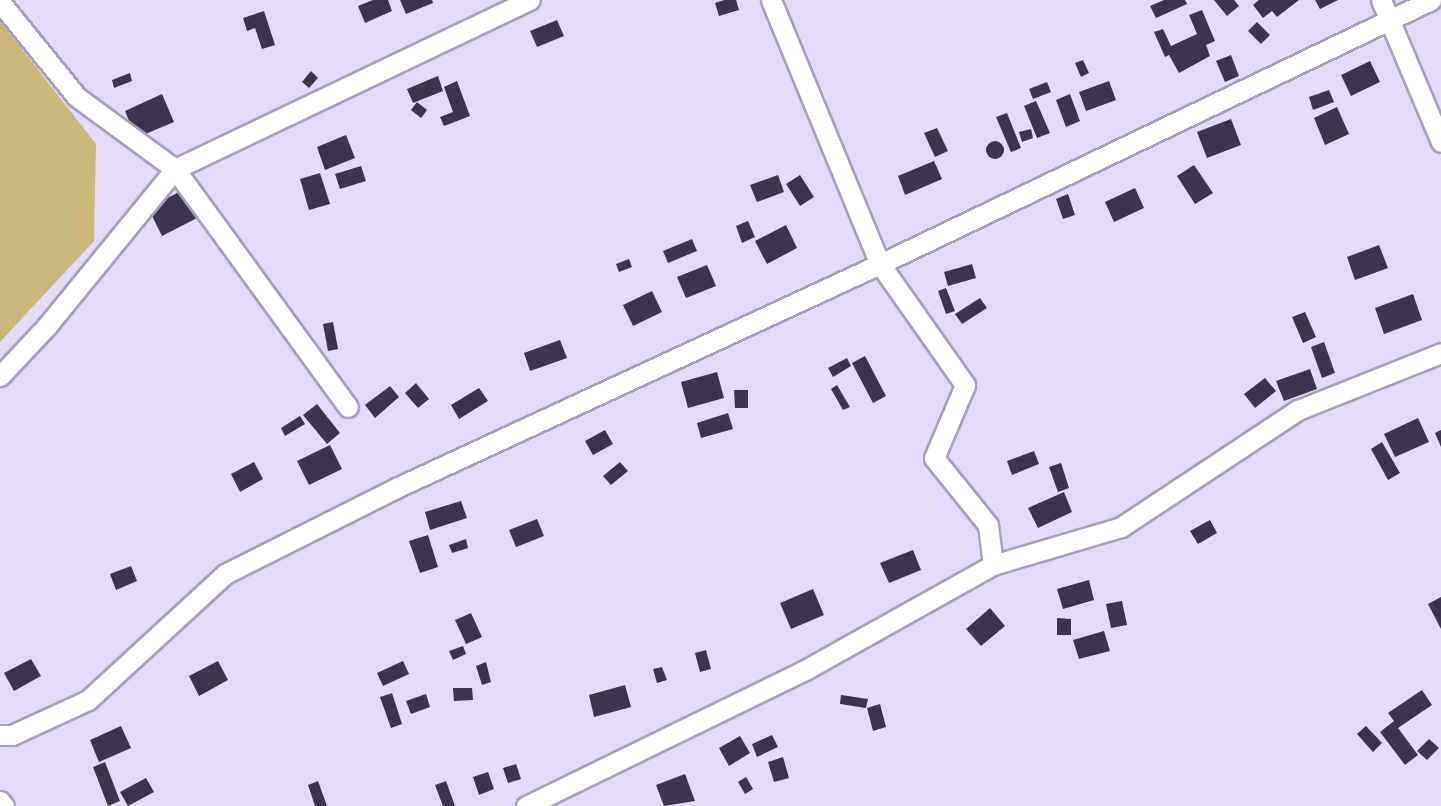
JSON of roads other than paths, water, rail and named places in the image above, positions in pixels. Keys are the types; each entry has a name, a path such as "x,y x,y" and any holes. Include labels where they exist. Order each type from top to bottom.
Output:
{"street":[{"path":"0,376 47,326 175,169 530,0"},
{"path":"771,0 880,264 965,385 934,458 988,525 993,565"},
{"path":"1381,0 1387,22 1441,142"},
{"path":"0,735 12,735 88,700 225,574 396,488 880,264 1432,0"},
{"path":"0,2 76,97 175,169 348,407"},
{"path":"526,806 805,670 993,565 1121,527 1298,410 1441,354"},
{"path":"0,801 4,806"}]}
